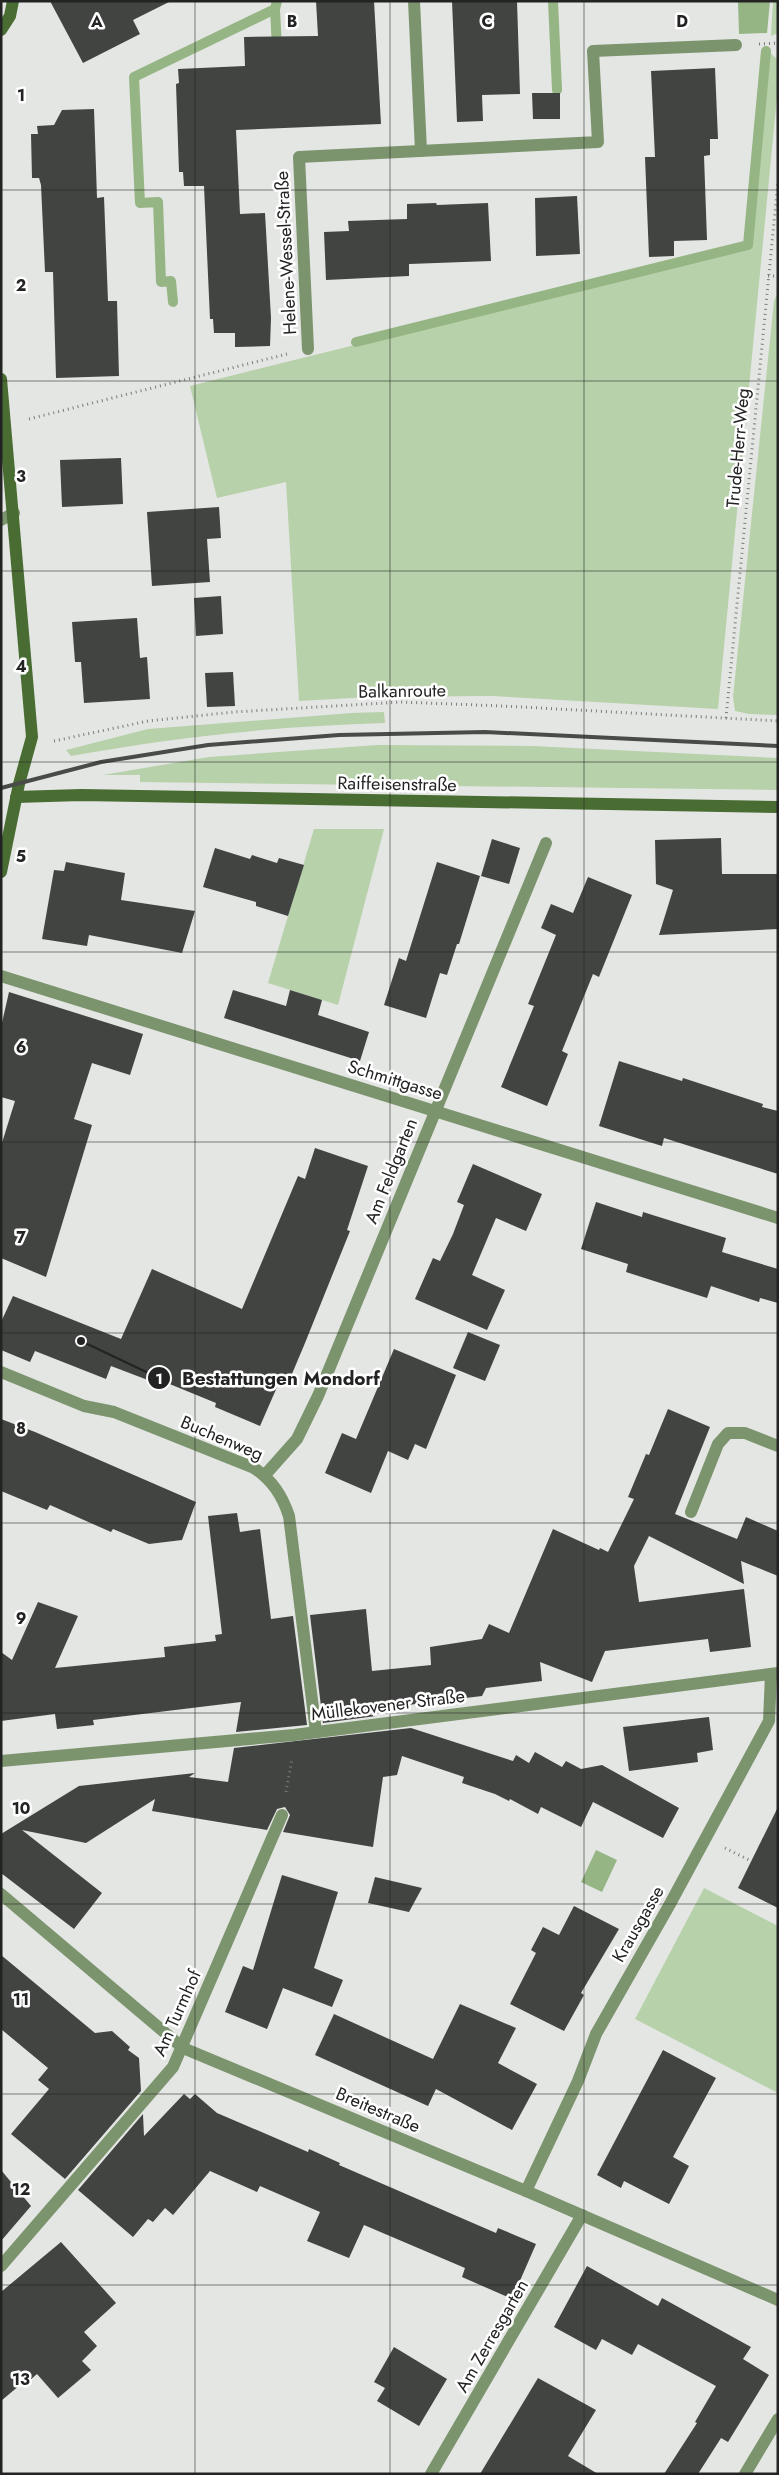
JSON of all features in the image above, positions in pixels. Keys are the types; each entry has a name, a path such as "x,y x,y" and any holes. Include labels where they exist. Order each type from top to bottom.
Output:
{"street":[{"path":"1,30 10,16 13,1"},
{"path":"414,1 420,151"},
{"name":"Helene-Wessel-Straße","path":"308,349 299,157 598,142 593,51 736,45"},
{"path":"1,379 32,737 16,797 1,872"},
{"path":"1,520 14,514"},
{"name":"Raiffeisenstraße","path":"16,797 81,795 778,807"},
{"name":"Am Feldgarten","path":"265,1475 297,1439 318,1396 546,843"},
{"name":"Schmittgasse","path":"1,976 778,1218"},
{"name":"Buchenweg","path":"1,1372 84,1406 114,1412 254,1468 265,1475 282,1496 289,1516 316,1732"},
{"path":"691,1512 718,1444 728,1433 745,1433 778,1446"},
{"name":"Müllekovener Straße","path":"1,1761 294,1735 774,1674"},
{"name":"Krausgasse","path":"526,2191 578,2081 596,2034 670,1904 769,1721 774,1674"},
{"name":"Am Turmhof","path":"1,2266 174,2067 282,1815"},
{"name":"Breitestraße","path":"1,1894 183,2048 526,2191 778,2300"},
{"name":"Am Zerresgarten","path":"431,2474 582,2215"},
{"path":"745,2474 778,2419"}],"path":[{"name":"Trude-Herr-Weg","path":"726,718 778,181"},
{"path":"768,276 778,276"},
{"path":"6,425 308,349"},
{"name":"Balkanroute","path":"30,747 148,721 234,712 401,702 778,721"},
{"path":"282,1815 294,1735"}],"shaded area":[{"path":"738,1 770,1 767,33 739,34"},
{"path":"773,1 778,1 778,33 771,36"},
{"path":"768,51 778,60 778,86 718,709 492,696 370,697 299,701 286,482 217,498 190,386 750,247"},
{"path":"778,292 778,715 749,714 735,711 733,697 774,301"},
{"path":"384,712 385,723 345,724 227,734 149,743 71,756 66,750 148,729"},
{"path":"377,745 533,746 778,758 778,790 140,782 140,775 103,775 209,757"},
{"path":"314,829 384,829 338,1005 268,983"},
{"path":"596,1850 617,1860 602,1892 581,1882"},
{"path":"704,1888 778,1926 778,2093 635,2019"}],"building":[{"path":"50,1 171,1 133,20 140,34 83,63"},
{"path":"316,1 374,1 381,124 236,130 240,214 265,213 271,318 270,346 235,347 235,333 214,333 213,319 210,319 204,186 184,186 183,172 179,172 176,84 179,83 178,69 245,66 244,37 318,36"},
{"path":"452,1 517,1 520,94 482,95 483,121 457,122"},
{"path":"715,68 718,139 710,139 710,155 704,156 707,240 674,241 674,256 649,257 645,157 655,157 651,71"},
{"path":"532,93 560,93 560,119 533,119"},
{"path":"94,109 97,198 104,197 108,301 117,301 119,376 56,378 53,272 45,272 41,185 39,178 32,178 31,134 38,134 37,126 54,125 62,110"},
{"path":"577,196 580,254 536,256 535,198"},
{"path":"436,203 437,205 488,203 491,261 409,264 409,276 326,280 324,232 349,231 348,221 407,219 407,204"},
{"path":"121,458 123,504 62,507 60,460"},
{"path":"219,507 221,538 207,539 210,582 152,586 147,512"},
{"path":"221,596 223,634 196,636 194,598"},
{"path":"137,618 140,658 147,657 150,699 84,703 81,662 75,662 72,622"},
{"path":"233,672 235,706 207,707 205,673"},
{"path":"721,838 722,874 778,874 778,929 659,935 673,890 656,884 655,840"},
{"path":"492,839 520,848 509,884 481,876"},
{"path":"215,848 250,859 252,855 277,863 279,858 304,865 288,916 256,906 256,902 203,887"},
{"path":"66,862 125,873 121,900 195,911 182,953 89,935 87,946 42,939 54,870 64,871"},
{"path":"437,862 480,876 459,944 457,944 447,975 440,973 426,1018 384,1005 399,958 406,961"},
{"path":"588,877 632,895 599,977 593,974 562,1051 568,1054 547,1106 501,1087 534,1006 528,1004 556,935 541,928 551,904 573,913"},
{"path":"233,990 286,1006 290,990 322,1000 318,1015 369,1032 360,1061 224,1018"},
{"path":"9,992 143,1034 130,1075 92,1063 74,1119 92,1125 46,1277 1,1258 1,1146 15,1101 1,1097 1,1027"},
{"path":"619,1061 682,1081 683,1078 763,1104 762,1107 778,1111 778,1174 664,1138 662,1146 599,1126"},
{"path":"315,1148 368,1166 347,1230 350,1231 305,1343 289,1381 281,1378 260,1426 215,1407 216,1403 155,1378 153,1382 111,1366 106,1379 35,1351 30,1362 1,1350 1,1322 13,1296 121,1339 152,1269 242,1309 298,1176 305,1179"},
{"path":"473,1164 542,1194 526,1231 496,1218 472,1275 505,1290 487,1330 415,1299 433,1258 440,1261 453,1234 464,1205 457,1202"},
{"path":"596,1202 642,1217 643,1212 726,1238 722,1252 778,1269 778,1303 760,1298 759,1302 711,1286 707,1298 626,1272 628,1264 581,1249"},
{"path":"468,1332 500,1345 485,1381 453,1368"},
{"path":"394,1349 456,1375 426,1449 415,1444 408,1460 388,1451 371,1493 325,1473 342,1433 356,1439"},
{"path":"668,1409 710,1427 675,1514 737,1539 746,1517 778,1531 778,1576 741,1561 744,1584 649,1536 634,1566 639,1602 744,1589 751,1647 710,1652 708,1639 605,1651 592,1682 540,1662 542,1681 486,1688 482,1696 358,1711 376,1716 323,1723 310,1615 366,1609 372,1671 431,1665 430,1647 482,1639 489,1624 509,1633 553,1529 599,1550 600,1548 608,1552 634,1499 628,1497 646,1454 649,1455"},
{"path":"1,1419 196,1502 182,1540 149,1544 113,1529 111,1532 50,1505 47,1510 1,1491"},
{"path":"237,1513 240,1532 260,1529 271,1619 293,1616 307,1725 236,1732 241,1702 93,1720 94,1725 57,1729 55,1714 1,1721 1,1652 12,1660 38,1602 78,1616 55,1668 165,1657 164,1647 216,1641 215,1635 222,1634 208,1516"},
{"path":"709,1717 713,1750 697,1753 698,1762 629,1771 623,1727"},
{"path":"411,1728 513,1761 516,1755 529,1763 535,1752 562,1767 566,1761 581,1769 602,1765 679,1808 663,1838 593,1802 581,1827 541,1807 538,1814 510,1799 509,1801 495,1794 462,1783 464,1777 402,1756 397,1775 383,1777 373,1847 283,1832 290,1815 285,1807 277,1809 267,1830 152,1811 155,1799 86,1843 22,1830 102,1893 74,1929 1,1873 1,1834 79,1786 195,1773 189,1777 228,1782 234,1748"},
{"path":"778,1807 778,1908 738,1888"},
{"path":"282,1875 338,1892 314,1968 343,1980 332,2007 283,1988 267,2029 225,2012 243,1966 253,1970"},
{"path":"375,1877 422,1888 409,1912 368,1903"},
{"path":"574,1906 619,1929 581,1993 584,1995 564,2031 510,2004 536,1953 531,1950 543,1927 559,1935"},
{"path":"1,1955 95,2033 112,2031 130,2047 128,2050 139,2058 141,2091 65,2179 11,2134 49,2089 38,2080 48,2068 1,2029"},
{"path":"460,2004 516,2028 498,2063 537,2084 512,2130 436,2089 428,2106 315,2055 334,2014 433,2059"},
{"path":"663,2050 716,2078 673,2157 689,2166 669,2204 624,2181 621,2188 597,2175"},
{"path":"184,2094 190,2099 195,2094 217,2113 308,2152 309,2149 340,2163 339,2165 496,2233 498,2228 536,2244 512,2299 462,2277 465,2268 364,2225 349,2258 307,2241 320,2212 260,2186 257,2192 210,2171 173,2215 165,2208 153,2222 148,2219 133,2237 78,2190 143,2114 144,2136"},
{"path":"1,2170 31,2206 1,2241"},
{"path":"61,2242 116,2303 84,2332 97,2346 82,2361 91,2370 58,2398 37,2374 29,2381 27,2379 1,2401 1,2292"},
{"path":"587,2266 658,2306 662,2298 751,2347 743,2359 769,2375 728,2442 721,2438 698,2474 664,2474 697,2423 695,2422 716,2386 638,2344 632,2355 602,2339 596,2350 554,2327"},
{"path":"394,2347 447,2379 419,2426 377,2401 385,2388 374,2382"},
{"path":"538,2378 596,2410 568,2456 598,2474 480,2474"}],"waterway":[{"path":"277,1 275,9 277,49"},
{"path":"553,1 557,90"},
{"path":"173,302 171,281 161,282 158,202 140,203 134,77 275,9"},
{"path":"356,342 748,245 766,51"}],"railway":[{"path":"1,788 101,762 208,745 339,735 485,732 778,746"}],"place":[{"name":"Bestattungen Mondorf","path":"81,1341"}]}
